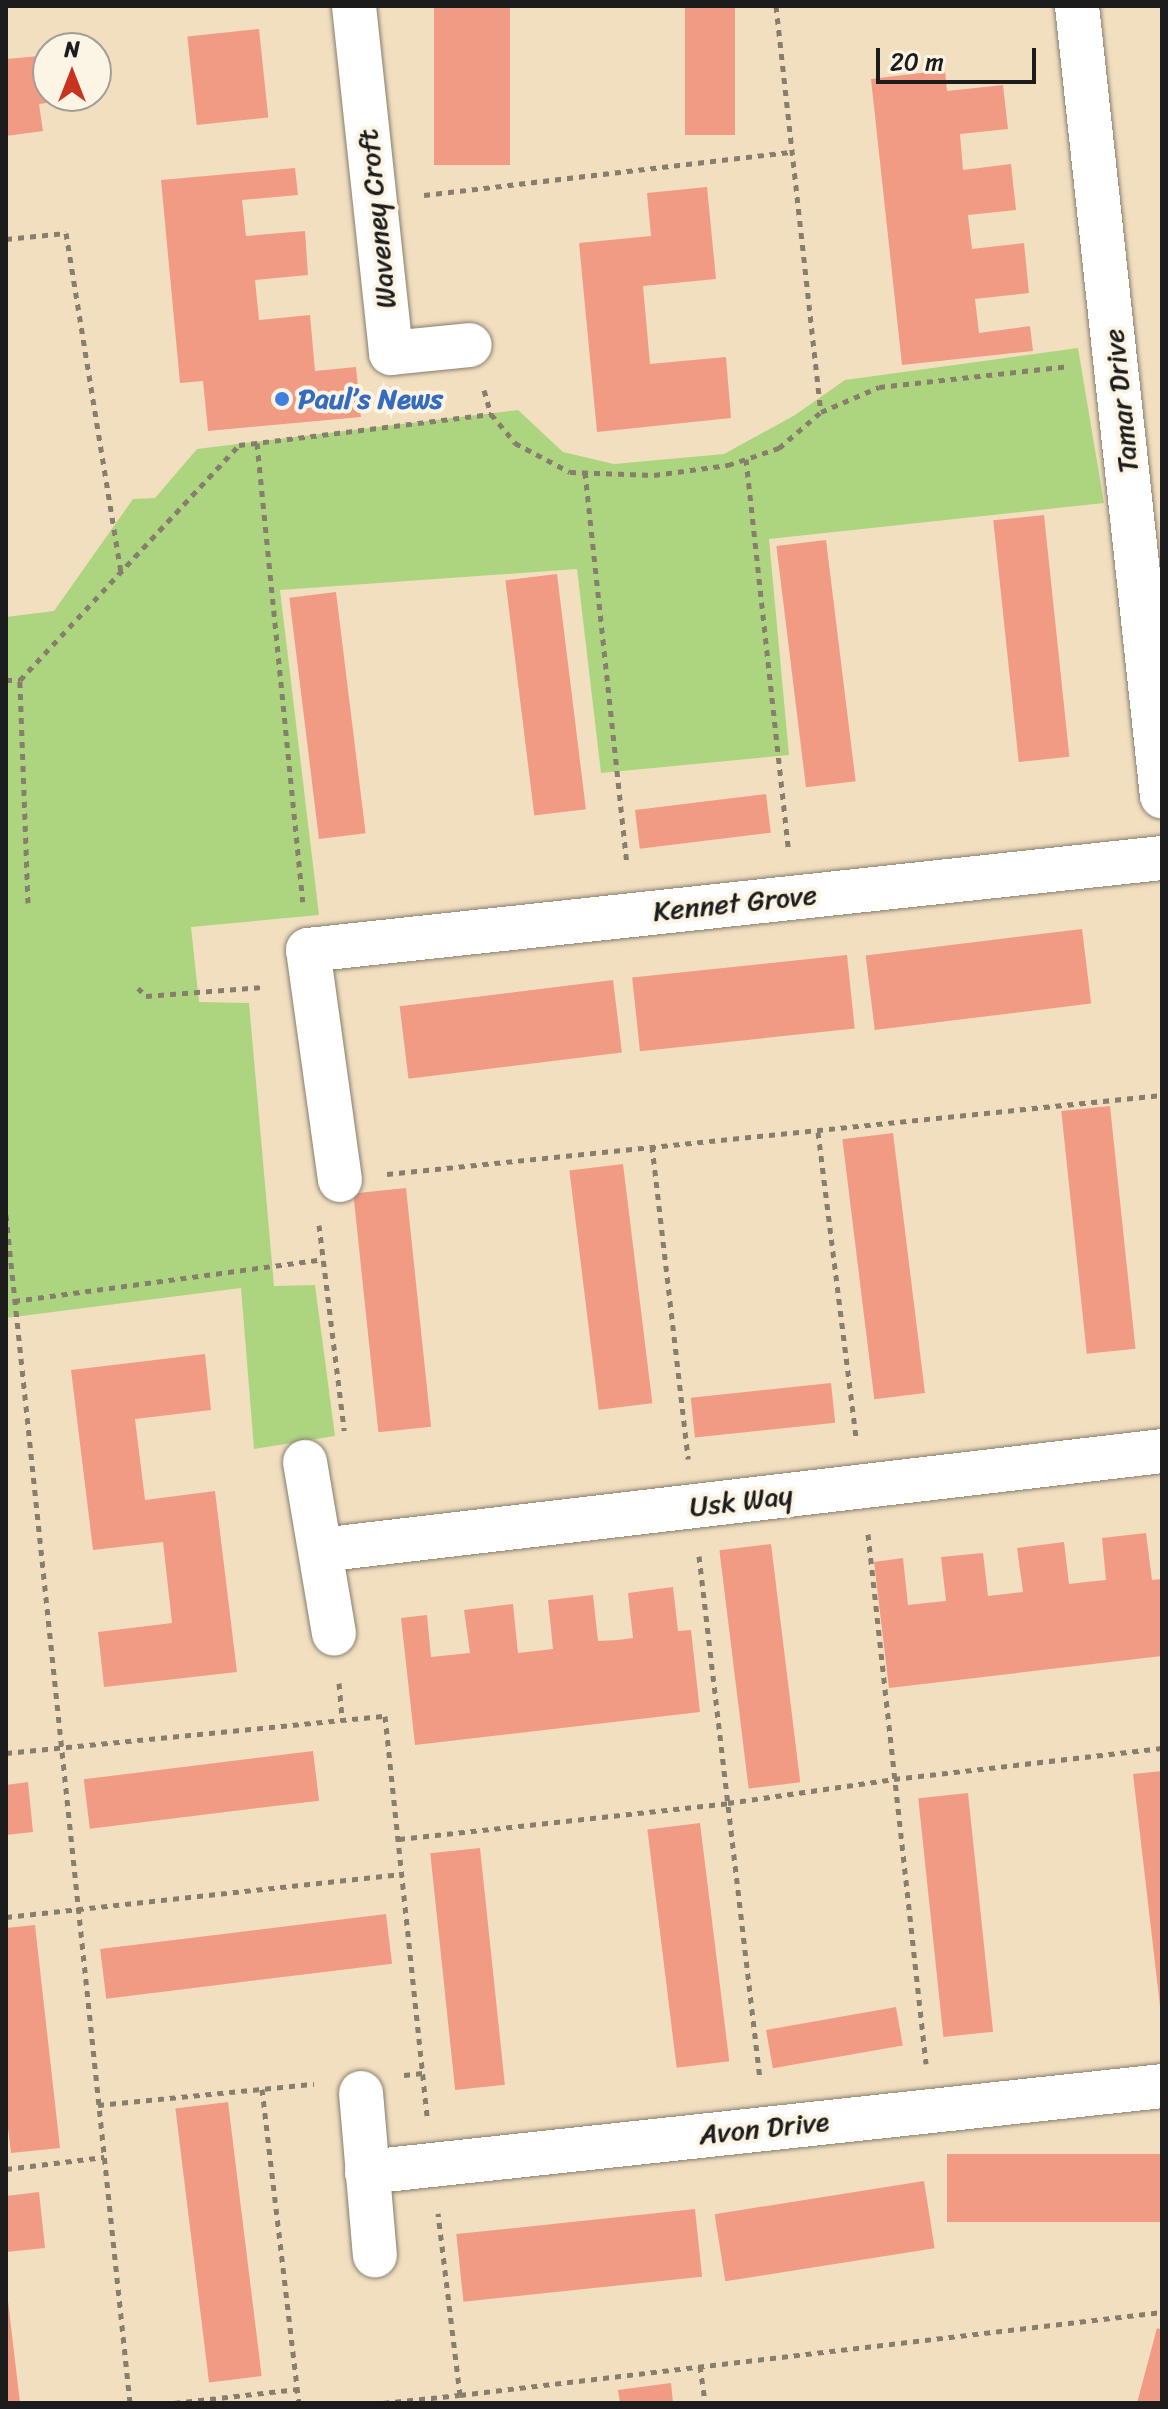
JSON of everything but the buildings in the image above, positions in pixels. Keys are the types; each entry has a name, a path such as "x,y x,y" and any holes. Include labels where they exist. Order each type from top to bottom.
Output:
{"street":[{"name":"Waveney Croft","path":"354,6 391,353 470,345"},
{"name":"Tamar Drive","path":"1077,6 1116,360 1153,622 1162,796"},
{"name":"Kennet Grove","path":"309,967 632,914 1162,858"},
{"path":"309,967 340,1180"},
{"name":"Usk Way","path":"321,1550 1162,1451"},
{"path":"305,1462 334,1634"},
{"path":"375,2255 367,2172 379,2084"},
{"name":"Avon Drive","path":"367,2172 1162,2086"}],"path":[{"path":"776,6 821,412"},
{"path":"375,201 792,152"},
{"path":"6,239 66,233 121,572"},
{"path":"470,345 491,414 515,443 570,472 654,475 728,465 779,448 821,412 879,387 1116,360"},
{"path":"28,903 20,680 239,445 491,414"},
{"path":"138,988 146,996 309,967 257,443"},
{"path":"746,459 794,897"},
{"path":"585,472 632,914"},
{"path":"6,680 20,680"},
{"path":"305,1462 347,1457 314,1186 340,1180 652,1146 818,1132 1162,1095"},
{"path":"818,1132 862,1487 931,2110"},
{"path":"652,1146 766,2128"},
{"path":"6,1215 9,1283 14,1301 130,2403"},
{"path":"14,1301 323,1259"},
{"path":"6,1753 385,1716 460,2395"},
{"path":"399,1839 728,1803 894,1779 1162,1748"},
{"path":"6,1917 402,1874"},
{"path":"379,2084 423,2073"},
{"path":"98,2105 318,2084"},
{"path":"262,2089 299,2403"},
{"path":"6,2169 104,2157"},
{"path":"383,2403 1162,2312"},
{"path":"700,2366 705,2403"},
{"path":"174,2403 298,2389"}],"green space":[{"path":"1078,348 1104,503 769,539 789,755 601,773 577,569 280,590 319,915 191,927 199,1002 249,1003 274,1286 315,1285 335,1436 254,1449 241,1288 6,1318 6,617 54,611 133,499 155,498 197,449 518,410 563,452 614,464 724,454 795,415 845,380"}],"place":[{"name":"Paul’s News","path":"282,399"}]}
